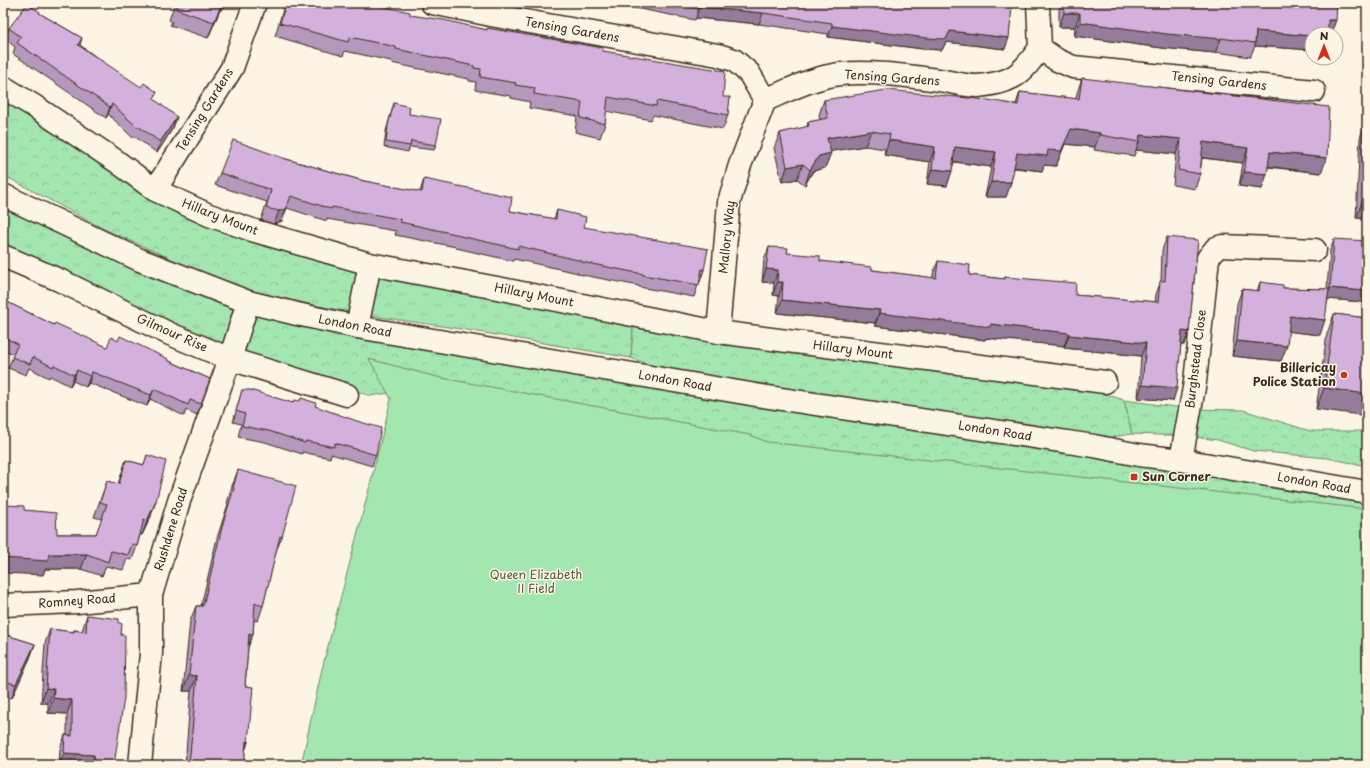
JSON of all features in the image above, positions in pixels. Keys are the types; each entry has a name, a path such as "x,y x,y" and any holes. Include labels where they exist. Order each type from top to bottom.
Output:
{"street":[{"name":"Tensing Gardens","path":"155,190 232,68 255,3"},
{"name":"Tensing Gardens","path":"432,3 496,16 718,55 734,60 749,73 765,100 814,80 838,74 862,73 889,75 940,80 978,86 996,83 1014,77 1029,63 1040,48 1057,60 1073,67 1314,91"},
{"path":"1038,3 1040,48"},
{"name":"Hillary Mount","path":"3,87 116,160 155,190 209,215 262,233 370,264 718,332 1105,382"},
{"name":"Mallory Way","path":"718,332 729,202 740,165 765,100"},
{"name":"London Road","path":"3,195 140,260 248,302 297,314 357,327 762,396 1094,446 1139,455 1181,460 1367,492"},
{"name":"Burghstead Close","path":"1181,460 1195,382 1208,258 1216,248 1222,246 1314,250"},
{"name":"Gilmour Rise","path":"3,256 59,280 170,334 230,359 347,395"},
{"path":"357,327 370,264"},
{"name":"Rushdene Road","path":"140,765 151,653 151,595 179,501 230,359 248,302"},
{"name":"Romney Road","path":"3,605 78,602 151,595"}],"green space":[{"path":"3,87 155,190 370,264 359,314 255,293 185,265 104,229 3,175"},
{"path":"3,195 248,302 230,359 3,256"},
{"path":"370,264 634,315 631,358 455,328 359,314"},
{"path":"248,302 712,387 631,358 634,315 1071,383 1124,400 1132,434 1073,443 1139,455 1367,504 1367,539 403,391 370,396 331,381 230,359"},
{"name":"Queen Elizabeth II Field","path":"369,359 437,377 750,435 767,442 1367,509 1367,765 301,765 322,669 391,399"},
{"path":"1124,400 1190,409 1185,436 1132,434"},
{"path":"1190,409 1243,410 1310,431 1362,431 1367,433 1367,466 1327,458 1253,451 1218,440 1185,436"}],"building":[{"path":"175,3 222,3 214,22 176,9 178,6"},
{"path":"286,3 382,3 381,6 410,12 410,15 444,20 487,30 487,28 603,48 603,51 725,71 723,97 730,97 728,115 657,101 656,106 608,97 605,124 580,118 582,102 534,94 535,88 480,77 481,69 474,68 474,66 396,49 396,47 350,37 348,42 280,23"},
{"path":"668,3 995,3 1012,6 1009,38 950,31 946,39 832,26 832,23 763,13 699,7 699,9"},
{"path":"1064,3 1337,3 1336,20 1328,20 1328,26 1304,26 1304,35 1256,31 1255,43 1221,38 1167,34 1080,22 1080,13 1064,13"},
{"path":"27,4 40,12 39,13 82,38 78,45 141,87 144,83 157,92 154,99 177,117 160,142 138,126 137,127 112,104 110,107 17,43 21,37 9,28"},
{"path":"1082,78 1329,107 1327,158 1270,152 1267,174 1244,172 1248,148 1203,142 1200,174 1178,170 1181,139 1140,135 1139,142 1100,135 1100,133 1071,129 1061,151 1048,150 1047,156 1017,153 1011,182 991,182 996,152 955,147 952,171 932,169 935,147 889,140 890,134 871,131 827,138 831,153 819,156 810,170 803,164 787,167 780,133 809,126 808,122 828,118 824,100 886,90 988,100 1018,105 1020,92 1079,99"},
{"path":"394,103 410,107 409,114 441,119 436,145 411,141 410,146 386,142 388,125"},
{"path":"1367,119 1367,198 1364,197"},
{"path":"233,140 286,159 364,181 422,192 424,179 512,197 510,211 556,219 557,210 586,217 584,227 708,249 704,270 702,269 699,285 582,262 518,246 518,249 400,222 400,219 332,207 331,209 291,196 286,209 279,211 266,208 271,190 220,173"},
{"path":"1167,237 1198,240 1189,332 1182,331 1177,388 1142,385 1146,343 1069,335 1069,333 991,324 990,327 879,313 880,310 782,300 783,282 777,282 778,270 766,269 769,247 788,248 787,253 820,256 820,261 872,267 872,270 936,278 938,261 970,265 969,275 1005,279 1005,277 1076,283 1075,295 1158,302 1160,281 1165,281"},
{"path":"1334,239 1367,241 1366,291 1330,288"},
{"path":"1260,282 1283,285 1283,288 1329,289 1325,320 1290,316 1287,346 1237,341 1242,289 1259,291"},
{"path":"3,300 54,325 55,323 107,347 111,337 118,341 120,336 168,359 167,360 210,379 201,404 190,400 188,405 154,389 151,395 92,372 90,376 77,370 74,375 33,357 30,364 12,357 18,344 3,337"},
{"name":"Billericay Police Station","path":"1334,314 1367,318 1367,394 1324,388"},
{"path":"242,390 250,390 293,403 294,400 300,401 301,398 316,403 315,406 381,428 376,455 335,443 334,447 306,441 305,443 269,431 242,426 245,414 236,411"},
{"path":"147,455 166,461 156,501 147,521 144,519 137,546 132,544 128,555 111,551 108,562 87,554 49,554 48,561 3,558 3,495 4,505 24,506 24,510 56,513 57,534 96,534 107,504 100,502 107,481 119,484 126,460 144,465"},
{"path":"238,470 296,486 282,537 280,536 263,606 255,603 253,634 249,634 245,686 253,687 248,742 246,741 244,765 189,765 197,676 189,675 196,606 203,606 223,523"},
{"path":"87,615 119,619 119,623 122,624 121,635 125,635 124,698 114,765 95,762 94,755 64,753 65,735 72,736 72,700 53,698 54,689 46,688 50,629 86,632"},
{"path":"3,634 35,644 16,684 3,681"}],"place":[{"name":"Billericay Police Station","path":"1344,375"},
{"name":"Sun Corner","path":"1134,477"}]}
